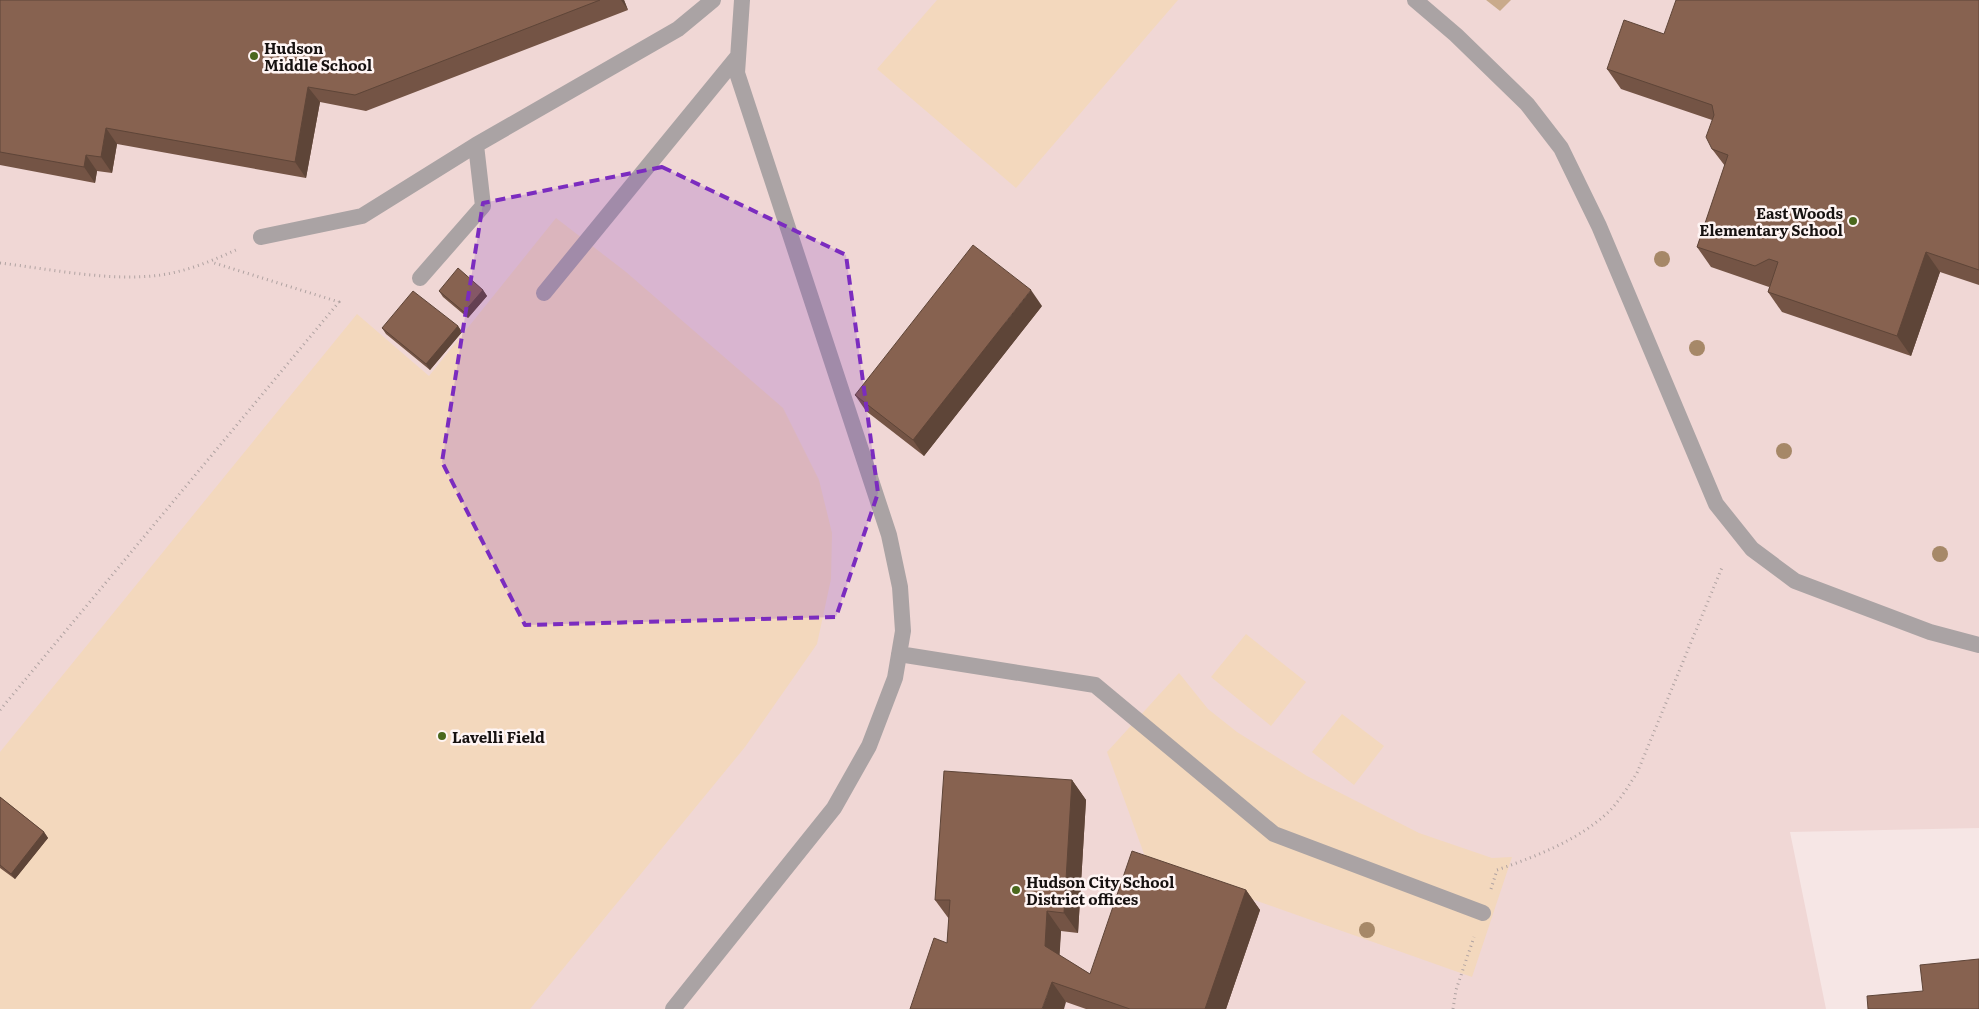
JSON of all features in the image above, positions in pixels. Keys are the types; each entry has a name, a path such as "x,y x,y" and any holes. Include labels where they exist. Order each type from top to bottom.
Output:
{"lane":[{"path":"261,237 362,216 476,145 678,29 713,0"},
{"path":"673,1009 834,808 869,746 896,678 903,631 900,587 889,535 737,73 742,0"},
{"path":"1415,0 1456,35 1527,104 1561,148 1599,226 1716,504 1752,549 1795,581 1930,632 1979,645"},
{"path":"544,293 738,56"},
{"path":"420,278 483,206 476,145"},
{"path":"899,654 1095,685 1274,834 1483,913"}],"path":[{"path":"0,262 118,276 162,275 211,262 261,237"},
{"path":"0,710 339,302 211,262"},
{"path":"1453,1009 1456,990 1497,870 1552,848 1579,834 1604,816 1622,797 1640,766 1723,565"}],"highlighted area":[{"path":"662,167 846,255 878,493 836,617 525,625 442,462 483,203"}],"shaded area":[{"path":"0,0 1486,0 1500,11 1503,0 1979,0 1979,828 1790,832 1826,1009 0,1009"},
{"path":"937,0 1178,0 1016,188 877,69"},
{"path":"1486,0 1511,0 1500,11"},
{"path":"556,218 626,272 783,408 819,480 832,533 831,579 817,644 745,747 530,1009 0,1009 0,752 357,314 429,376"},
{"path":"1246,634 1306,682 1271,726 1211,677"},
{"path":"1179,673 1208,709 1237,732 1307,776 1419,833 1492,858 1512,857 1472,977 1147,862 1107,752"},
{"path":"1342,714 1384,746 1354,785 1312,752"}],"building":[{"name":"Hudson Middle School","path":"0,0 600,0 355,95 308,87 295,162 106,128 101,157 86,155 84,167 0,152"},
{"name":"East Woods Elementary School","path":"1676,0 1979,0 1979,270 1926,252 1897,336 1768,292 1778,262 1769,259 1755,266 1697,247 1728,155 1712,149 1706,137 1714,115 1712,105 1607,69 1624,20 1664,34"},
{"path":"973,245 1031,290 913,440 855,395"},
{"path":"458,268 483,290 464,312 439,291"},
{"path":"413,291 458,326 426,364 382,328"},
{"name":"Hudson City School District offices","path":"944,771 1072,780 1064,913 1047,911 1045,946 1090,974 1132,851 1246,890 1205,1009 1130,1009 1052,982 1042,1009 910,1009 934,938 947,943 950,900 935,900"},
{"path":"0,797 44,832 11,874 0,865"},
{"path":"1979,959 1979,1009 1868,1009 1867,996 1923,991 1920,965"}],"place":[{"name":"Hudson Middle School","path":"254,56"},
{"name":"East Woods Elementary School","path":"1853,221"},
{"name":"Lavelli Field","path":"442,736"},
{"name":"Hudson City School District offices","path":"1016,890"}]}
